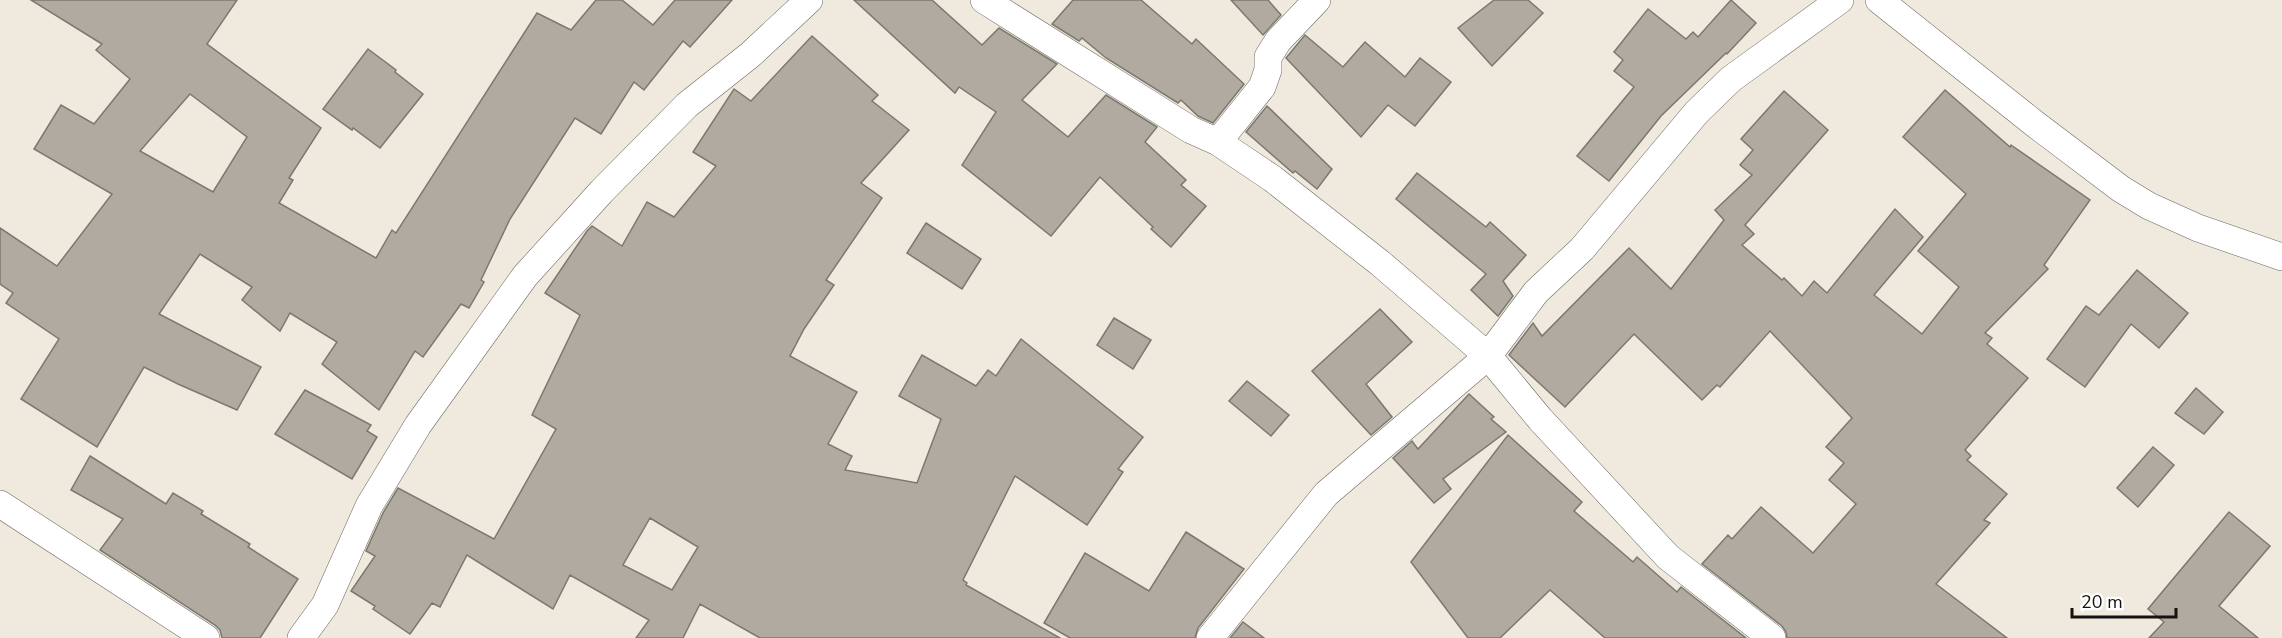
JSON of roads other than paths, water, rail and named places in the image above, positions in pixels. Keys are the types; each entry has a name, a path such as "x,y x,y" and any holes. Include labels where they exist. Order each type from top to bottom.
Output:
{"street":[{"path":"301,638 325,605 369,506 418,425 525,276 602,191 687,105 750,55 809,0"},
{"path":"984,0 1191,130 1218,142 1274,179 1371,256 1488,356 1540,418 1668,557 1772,638"},
{"path":"1218,142 1262,87 1268,69 1268,57 1278,41 1317,0"},
{"path":"1210,638 1326,494 1488,356 1536,292 1582,249 1697,112 1731,79 1840,0"},
{"path":"1879,0 2035,124 2121,189 2149,207 2198,228 2282,257"},
{"path":"0,504 206,638"}]}
